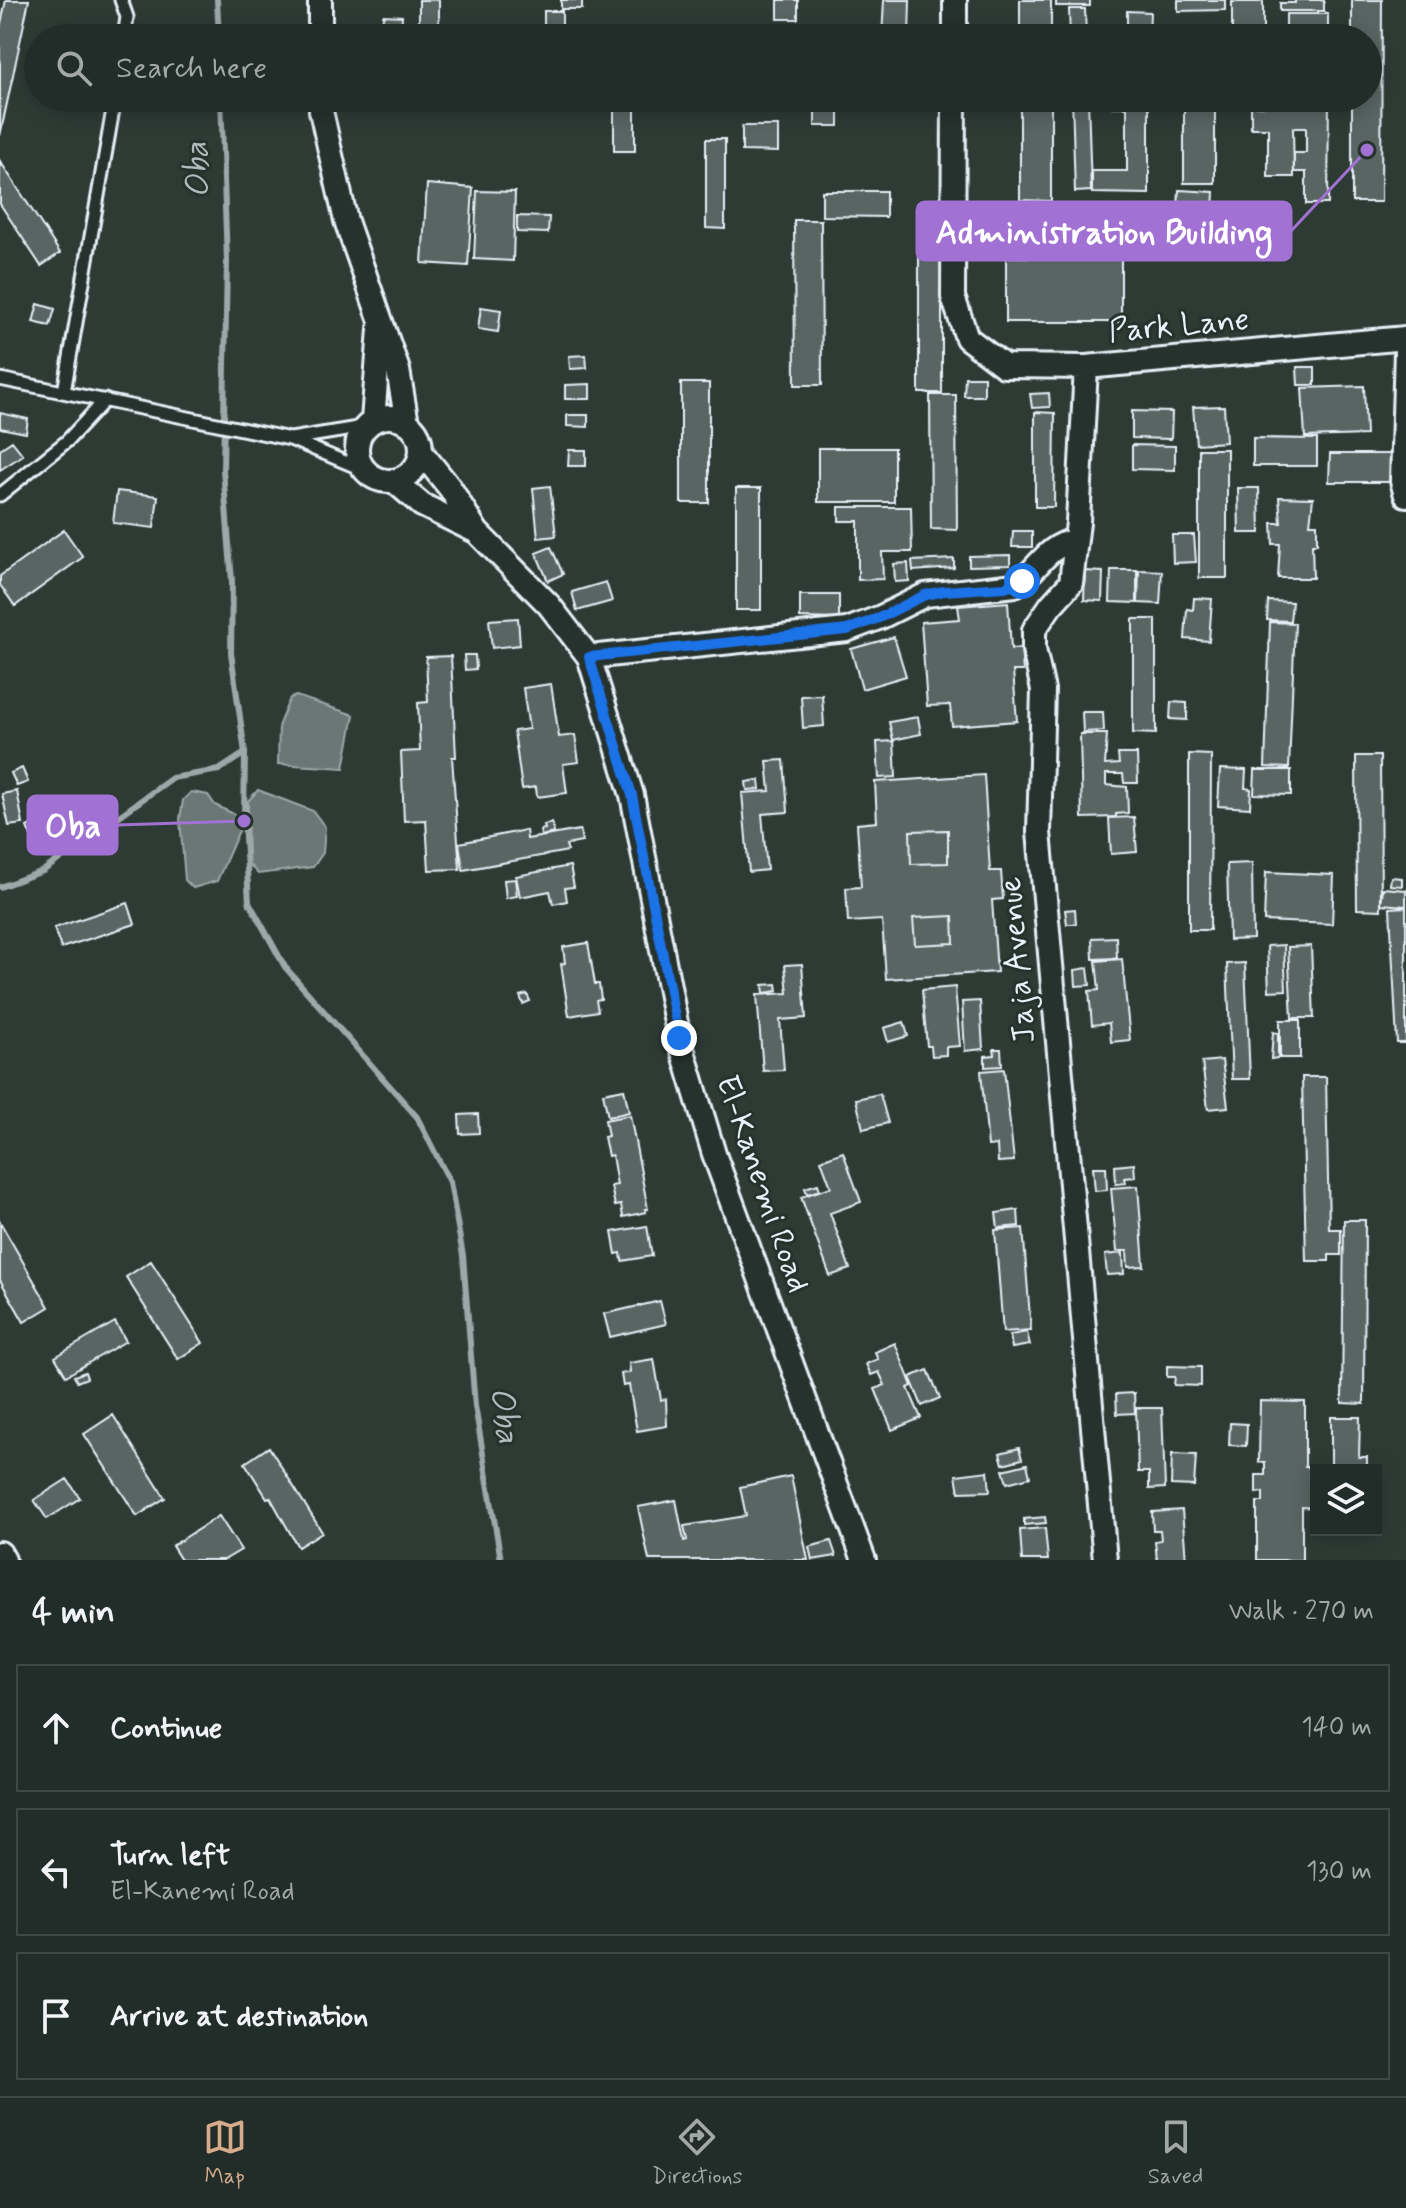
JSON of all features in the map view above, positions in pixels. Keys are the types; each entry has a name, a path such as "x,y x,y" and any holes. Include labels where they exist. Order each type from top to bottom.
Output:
{"street":[{"path":"320,0 320,24"},
{"path":"955,0 955,24"},
{"path":"321,112 346,221 398,370 407,423"},
{"name":"Park Lane","path":"954,112 953,297 967,338 1004,366 1086,367 1406,338"},
{"path":"368,424 395,417 415,431 421,452 411,472 394,481 372,477 364,470 356,448 368,424 380,324"},
{"path":"1406,350 1402,481 1406,495"},
{"name":"Jaja Avenue","path":"1086,367 1071,583 1034,630 1034,649 1043,690 1039,832 1105,1560"},
{"name":"El-Kanemi Road","path":"421,452 450,488 477,532 549,605 589,657 632,795 679,1038 714,1154 864,1560"},
{"name":"El-Kanemi Road","path":"394,481 422,505 477,532"},
{"path":"589,657 847,630 925,595 1015,585 1045,554 1076,540"},
{"path":"0,1553 4,1560"}],"lane":[{"path":"121,0 127,17 126,24"},
{"path":"64,392 113,112"},
{"path":"0,379 290,439 364,470"},
{"path":"0,495 67,441 105,400"},
{"path":"290,439 368,424"}],"shaded area":[{"path":"296,696 354,715 344,768 278,764 279,724 290,698"},
{"path":"258,790 313,811 325,827 323,853 313,867 258,874 247,862 248,801"},
{"path":"191,792 208,795 215,805 244,819 217,881 193,888 185,880 180,819 183,800"}],"building":[{"path":"6,0 29,0 0,136 0,28"},
{"path":"419,0 439,0 439,24 419,24"},
{"path":"561,0 582,0 582,9 561,9"},
{"path":"778,0 798,0 798,19 778,19"},
{"path":"884,0 910,0 909,24 883,24"},
{"path":"1020,0 1051,0 1051,24 1020,24"},
{"path":"1056,0 1090,0 1090,6 1056,6"},
{"path":"1178,0 1225,0 1225,10 1178,11"},
{"path":"1295,0 1324,0 1324,11 1280,11 1280,3 1295,3"},
{"path":"1352,0 1382,0 1382,24 1352,24"},
{"path":"1232,2 1263,2 1263,24 1232,24"},
{"path":"1069,9 1085,9 1086,24 1070,24"},
{"path":"544,11 562,11 562,24 544,24"},
{"path":"1127,11 1150,12 1150,24 1127,24"},
{"path":"1286,14 1328,14 1328,24 1286,24"},
{"path":"383,15 402,16 402,24 383,24"},
{"path":"614,112 635,112 635,151 614,151"},
{"path":"815,112 839,112 839,126 815,126"},
{"path":"1020,112 1051,112 1051,201 1020,200"},
{"path":"1072,112 1088,112 1091,191 1075,192"},
{"path":"1127,112 1149,112 1149,194 1092,193 1092,171 1127,171"},
{"path":"1184,112 1215,112 1215,183 1184,183"},
{"path":"1251,112 1329,112 1328,204 1306,204 1306,172 1294,172 1294,153 1306,153 1306,128 1293,128 1294,177 1268,177 1268,128 1251,128"},
{"path":"1352,112 1381,112 1381,202 1352,202"},
{"path":"742,126 778,126 778,152 742,151"},
{"path":"706,139 725,139 725,229 706,228"},
{"path":"0,161 60,253 41,266 0,204"},
{"path":"427,184 473,188 468,266 422,263"},
{"path":"1179,190 1214,192 1213,211 1178,209"},
{"path":"477,191 515,192 513,261 474,259"},
{"path":"822,191 886,191 886,217 822,216"},
{"path":"517,216 549,217 548,233 517,232"},
{"path":"794,220 821,220 822,385 795,385"},
{"path":"919,222 942,222 942,393 919,393"},
{"path":"1006,257 1121,257 1121,322 1006,322"},
{"path":"38,304 55,309 50,326 33,322"},
{"path":"481,307 501,310 498,332 478,329"},
{"path":"586,355 587,368 570,369 569,356"},
{"path":"1297,367 1315,367 1315,385 1298,385"},
{"path":"965,377 984,377 984,396 964,396"},
{"path":"681,383 709,383 709,503 681,503"},
{"path":"590,384 590,399 565,399 565,385"},
{"path":"1364,386 1366,435 1305,437 1302,388"},
{"path":"1049,393 1050,407 1032,408 1030,394"},
{"path":"930,395 956,395 957,530 931,529"},
{"path":"1224,406 1226,442 1196,444 1193,407"},
{"path":"1132,411 1172,412 1171,439 1132,438"},
{"path":"1035,412 1055,413 1054,507 1035,507"},
{"path":"0,413 28,419 26,433 0,428"},
{"path":"567,415 588,415 588,427 567,426"},
{"path":"1253,438 1317,439 1317,466 1253,466"},
{"path":"12,441 23,455 0,470 0,449"},
{"path":"1132,445 1175,446 1175,470 1132,469"},
{"path":"818,448 894,448 894,502 818,502"},
{"path":"1199,449 1227,449 1227,578 1199,578"},
{"path":"569,450 586,450 586,466 568,466"},
{"path":"1330,454 1400,454 1400,482 1329,482"},
{"path":"550,486 556,536 538,538 533,488"},
{"path":"736,488 761,488 761,610 736,610"},
{"path":"1238,488 1259,488 1260,533 1239,533"},
{"path":"117,491 158,496 154,528 113,523"},
{"path":"1279,497 1313,498 1310,524 1317,524 1317,544 1312,544 1313,578 1278,578 1280,544 1273,544 1272,523 1281,523"},
{"path":"839,507 911,507 912,552 882,552 883,579 858,580 858,521 839,521"},
{"path":"64,530 83,557 15,606 0,585 0,576"},
{"path":"1013,531 1032,531 1032,547 1012,547"},
{"path":"1172,535 1194,535 1196,562 1173,563"},
{"path":"551,547 563,574 548,581 536,553"},
{"path":"1010,555 1010,565 969,566 969,556"},
{"path":"954,559 954,568 913,571 912,561"},
{"path":"908,563 909,581 895,582 894,564"},
{"path":"1111,570 1137,570 1137,603 1110,602"},
{"path":"1139,570 1162,571 1160,604 1138,603"},
{"path":"1085,571 1103,572 1102,601 1084,600"},
{"path":"606,582 612,601 577,611 572,592"},
{"path":"800,595 839,595 839,619 800,618"},
{"path":"1194,598 1212,599 1209,641 1185,639 1187,609 1193,610"},
{"path":"1268,601 1292,602 1290,621 1267,620"},
{"path":"1008,602 1011,649 1021,648 1023,671 1013,671 1017,721 952,726 950,705 927,706 921,622 960,619 958,606"},
{"path":"518,618 520,645 492,648 489,620"},
{"path":"1133,619 1156,619 1156,734 1133,733"},
{"path":"1270,622 1295,623 1289,768 1265,767"},
{"path":"894,637 906,676 862,689 851,649"},
{"path":"464,655 475,655 476,669 465,670"},
{"path":"451,656 456,757 452,757 460,869 429,870 426,820 404,821 401,752 420,751 418,703 428,702 426,657"},
{"path":"551,684 559,737 575,735 579,762 563,764 567,793 537,797 536,787 522,789 514,731 529,729 523,688"},
{"path":"822,695 824,726 803,728 801,696"},
{"path":"1171,702 1187,703 1187,720 1170,719"},
{"path":"1082,712 1103,712 1104,731 1083,732"},
{"path":"918,717 921,734 893,740 889,722"},
{"path":"1080,734 1107,734 1105,765 1119,764 1118,754 1137,754 1138,783 1124,783 1123,774 1106,774 1106,785 1127,787 1128,813 1116,814 1116,817 1082,818"},
{"path":"894,741 896,777 879,778 877,742"},
{"path":"1189,754 1211,755 1210,930 1189,930"},
{"path":"1356,756 1380,756 1381,910 1357,909"},
{"path":"784,760 788,812 762,814 767,870 749,872 742,793 770,791 767,761"},
{"path":"22,768 28,782 17,786 11,773"},
{"path":"1220,769 1246,770 1245,788 1251,789 1250,808 1218,806"},
{"path":"1255,770 1291,770 1291,795 1254,794"},
{"path":"984,775 990,871 1001,871 1003,899 992,900 997,972 886,979 882,920 848,922 846,888 861,887 857,824 877,822 875,782","holes":["948,830 948,863 911,864 910,831","953,916 954,943 915,945 913,918"]},
{"path":"759,780 760,789 747,790 746,782"},
{"path":"17,791 23,824 9,826 2,794"},
{"path":"1134,817 1137,852 1111,854 1109,818"},
{"path":"39,821 51,851 39,856 27,827"},
{"path":"552,823 554,833 541,836 540,830 545,829 544,825"},
{"path":"526,830 527,839 580,830 582,842 566,845 568,851 463,870 459,843"},
{"path":"948,830 948,863 911,864 910,831"},
{"path":"1252,863 1253,939 1229,940 1227,864"},
{"path":"570,866 574,887 565,888 567,901 553,904 550,891 520,897 516,876"},
{"path":"1266,872 1334,875 1332,924 1264,921"},
{"path":"1391,877 1402,878 1402,886 1390,885"},
{"path":"515,879 517,896 506,898 504,880"},
{"path":"1383,888 1406,890 1406,906 1381,904"},
{"path":"128,903 135,924 61,948 54,928"},
{"path":"1406,907 1406,1043 1397,1043 1390,908"},
{"path":"1075,909 1076,924 1067,924 1065,910"},
{"path":"953,916 954,943 915,945 913,918"},
{"path":"1116,937 1117,958 1093,959 1092,938"},
{"path":"588,943 595,984 599,984 601,999 596,1000 598,1011 569,1016 561,964 565,963 563,947"},
{"path":"1284,945 1286,990 1269,991 1267,946"},
{"path":"1311,946 1314,1018 1292,1018 1288,947"},
{"path":"1122,959 1130,1040 1111,1042 1109,1023 1092,1025 1089,991 1099,990 1096,961"},
{"path":"1245,963 1250,1079 1232,1079 1227,964"},
{"path":"802,964 806,1018 780,1020 784,1070 763,1071 757,995 788,993 785,965"},
{"path":"1088,968 1090,985 1076,986 1075,970"},
{"path":"777,984 778,991 764,993 763,985"},
{"path":"955,987 960,1046 946,1047 946,1055 932,1056 931,1046 927,1046 922,990"},
{"path":"527,994 530,1001 523,1004 520,996"},
{"path":"980,1001 983,1049 965,1051 962,1002"},
{"path":"1280,1020 1300,1020 1300,1058 1280,1058"},
{"path":"904,1022 908,1036 888,1042 884,1028"},
{"path":"1273,1032 1278,1033 1278,1058 1271,1059"},
{"path":"994,1049 1001,1049 1002,1066 985,1067 985,1056 995,1055"},
{"path":"1222,1060 1228,1107 1208,1109 1202,1062"},
{"path":"1004,1069 1014,1161 998,1162 997,1145 988,1146 981,1071"},
{"path":"1302,1077 1326,1077 1329,1229 1341,1229 1341,1255 1329,1255 1329,1261 1306,1261"},
{"path":"624,1089 629,1112 608,1117 603,1093"},
{"path":"880,1094 888,1123 863,1129 856,1099"},
{"path":"478,1114 479,1133 460,1134 459,1115"},
{"path":"630,1115 648,1209 623,1217 621,1205 615,1206 611,1186 617,1185 612,1155 608,1156 604,1137 608,1136 605,1120"},
{"path":"843,1152 861,1202 830,1213 850,1269 830,1276 801,1197 831,1187 821,1160"},
{"path":"1134,1164 1135,1177 1125,1178 1126,1183 1116,1184 1115,1166"},
{"path":"1093,1167 1106,1167 1107,1190 1095,1191"},
{"path":"818,1184 820,1190 807,1194 805,1188"},
{"path":"1138,1186 1144,1266 1128,1267 1127,1251 1117,1251 1111,1188"},
{"path":"1018,1210 1019,1226 998,1228 996,1213"},
{"path":"1344,1220 1365,1220 1364,1404 1342,1403"},
{"path":"0,1222 49,1307 24,1322 0,1280"},
{"path":"647,1226 652,1256 622,1261 621,1253 616,1254 612,1232"},
{"path":"1023,1228 1031,1330 1003,1332 995,1230"},
{"path":"1123,1253 1124,1274 1107,1275 1105,1255"},
{"path":"151,1261 203,1343 178,1359 126,1277"},
{"path":"660,1301 666,1324 610,1337 604,1314"},
{"path":"115,1322 126,1341 66,1376 55,1357"},
{"path":"1027,1332 1030,1345 1012,1348 1010,1335"},
{"path":"895,1343 912,1386 908,1388 921,1418 892,1430 875,1389 885,1385 879,1372 871,1375 866,1364 878,1359 875,1352"},
{"path":"654,1359 661,1400 666,1399 667,1426 637,1431 629,1385 623,1386 621,1374 630,1372 629,1363"},
{"path":"1167,1366 1201,1367 1201,1386 1174,1385 1175,1377 1167,1377"},
{"path":"928,1370 940,1398 922,1406 910,1377"},
{"path":"85,1372 87,1378 77,1382 74,1376"},
{"path":"1134,1393 1135,1413 1117,1414 1116,1394"},
{"path":"1260,1401 1305,1402 1305,1467 1310,1467 1310,1508 1302,1507 1302,1560 1257,1560 1257,1502 1263,1502 1263,1492 1256,1493 1256,1475 1265,1475 1265,1462 1259,1462"},
{"path":"1136,1408 1162,1408 1165,1488 1149,1489 1149,1472 1138,1472"},
{"path":"113,1415 165,1498 137,1516 84,1434"},
{"path":"1331,1417 1360,1417 1359,1457 1367,1457 1367,1464 1331,1464"},
{"path":"1230,1423 1247,1424 1246,1446 1229,1445"},
{"path":"269,1447 322,1532 298,1547 270,1497 267,1498 245,1463"},
{"path":"1019,1448 1022,1459 1003,1464 1000,1453"},
{"path":"1172,1454 1196,1455 1194,1486 1171,1485"},
{"path":"1027,1464 1030,1477 1007,1483 1003,1470"},
{"path":"988,1471 990,1491 959,1492 956,1475"},
{"path":"791,1476 808,1560 649,1560 638,1507 676,1500 684,1541 687,1540 684,1526 746,1516 740,1487"},
{"path":"67,1479 80,1498 47,1519 34,1500"},
{"path":"1182,1510 1186,1560 1157,1560 1155,1541 1161,1540 1160,1530 1153,1530 1152,1512"},
{"path":"219,1516 241,1550 224,1560 181,1560 172,1546"},
{"path":"1045,1517 1046,1523 1024,1525 1024,1519"},
{"path":"1045,1528 1048,1560 1022,1560 1020,1530"},
{"path":"831,1541 836,1556 812,1560 809,1547"}],"waterway":[{"name":"Oba","path":"217,0 218,24"},
{"name":"Oba","path":"222,112 227,261 223,470 232,581 231,653 245,753 244,821 249,902 285,967 417,1117 450,1182 463,1256 475,1406 501,1560"},
{"path":"0,887 43,871 172,778 219,770 245,753"}],"place":[{"name":"Administration Building","path":"1367,150"},
{"name":"Oba","path":"244,821"}],"route":[{"path":"679,1038 632,795 589,657 847,630 925,595 1005,587 1022,581"}]}
